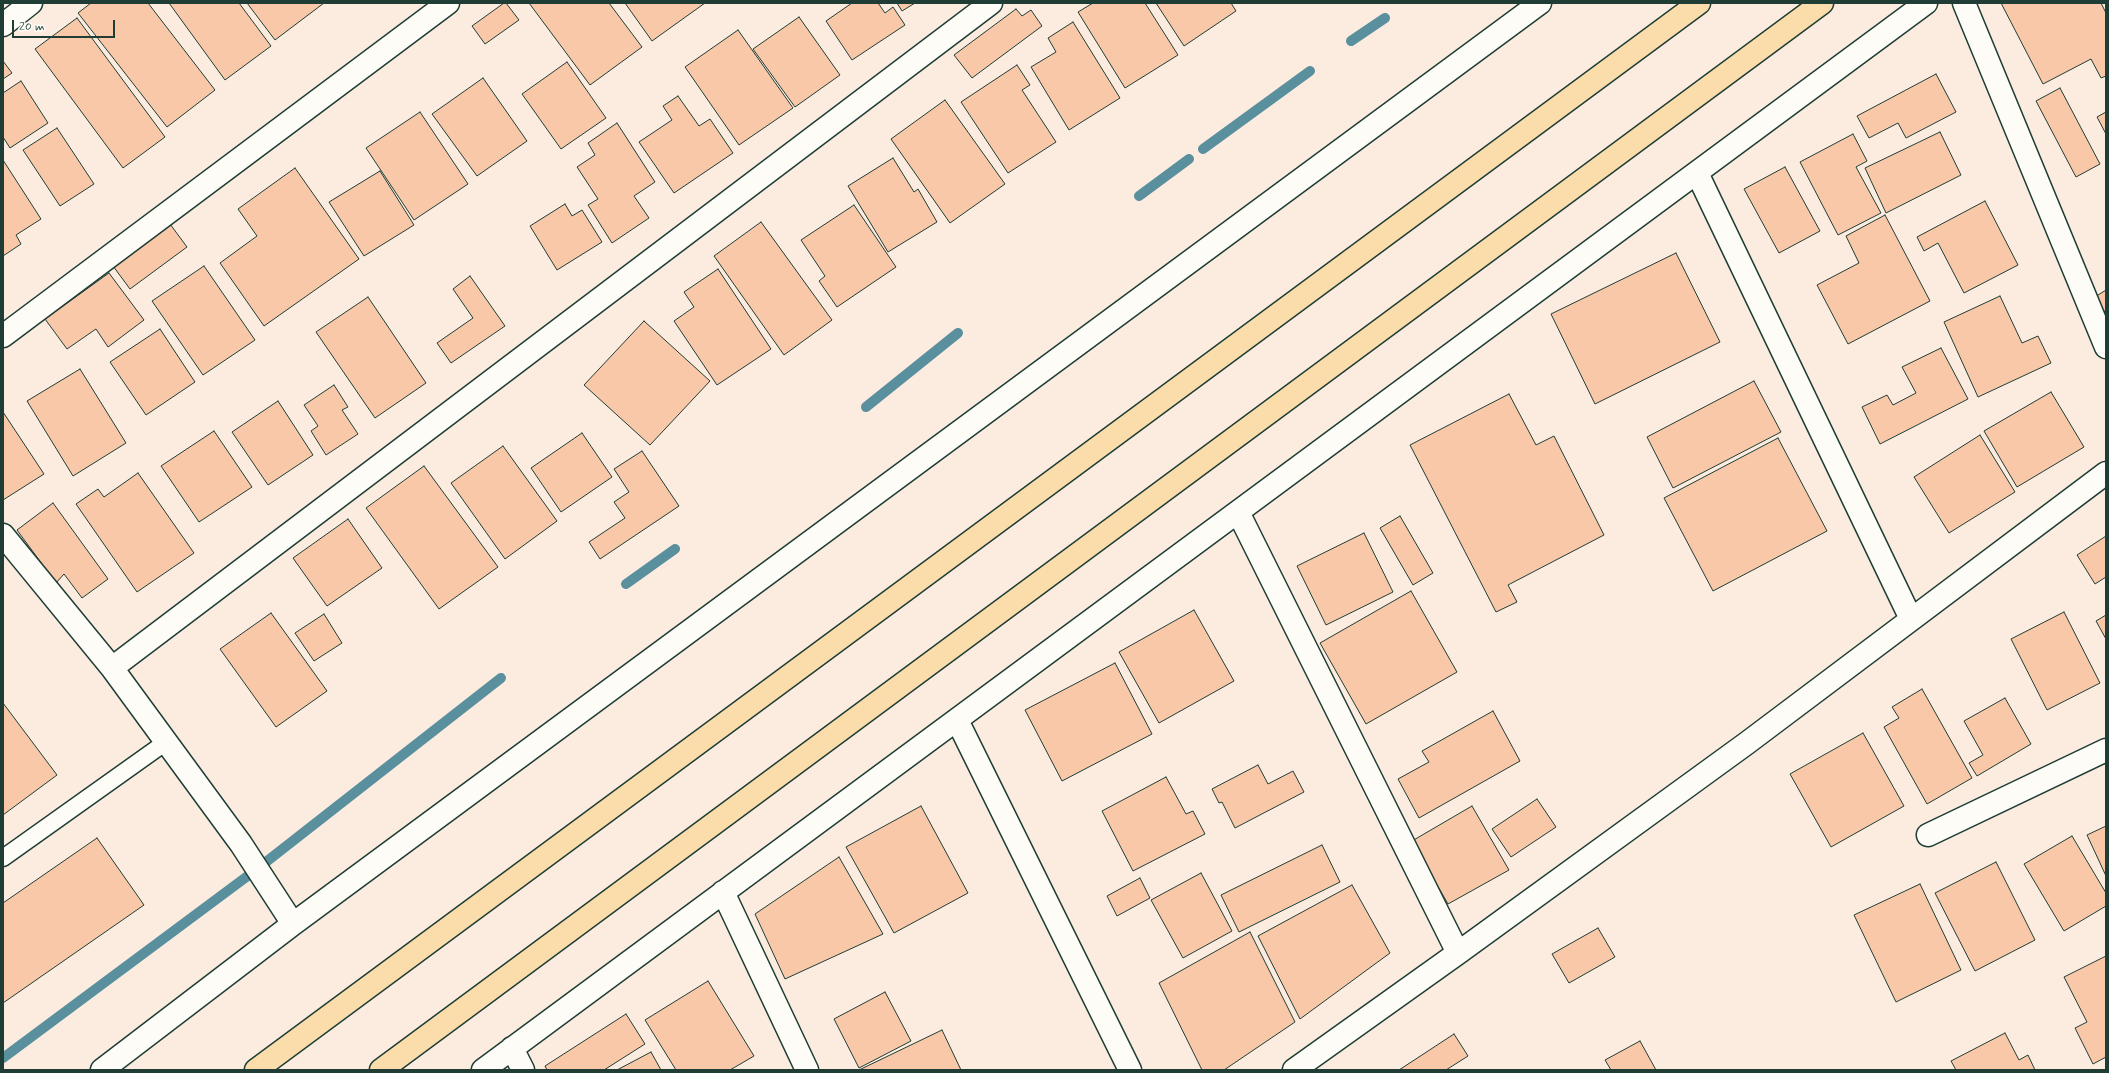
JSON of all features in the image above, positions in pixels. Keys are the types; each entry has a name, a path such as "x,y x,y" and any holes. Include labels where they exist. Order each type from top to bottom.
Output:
{"main road":[{"path":"256,1070 1699,3"},
{"path":"381,1070 1822,3"}],"street":[{"path":"3,24 31,3"},
{"path":"3,336 448,3"},
{"path":"112,668 991,3"},
{"path":"102,1070 293,924 1540,3"},
{"path":"482,1070 1926,3"},
{"path":"1964,3 2106,346"},
{"path":"1696,173 1911,620"},
{"path":"1294,1070 1747,743 2106,473"},
{"path":"1238,512 1458,953"},
{"path":"3,535 112,668 241,844 293,924"},
{"path":"957,720 1130,1070"},
{"path":"1928,836 2106,750"},
{"path":"723,892 807,1070"},
{"path":"512,1048 523,1070"}],"lane":[{"path":"3,858 166,742"}],"building":[{"path":"91,3 148,3 215,90 167,127 78,13"},
{"path":"169,3 239,3 271,46 225,80"},
{"path":"247,3 324,3 275,40"},
{"path":"506,3 519,20 485,44 472,26"},
{"path":"529,3 609,3 642,47 590,85"},
{"path":"625,3 705,3 652,41"},
{"path":"852,3 878,3 885,13 893,7 905,25 852,60 826,21"},
{"path":"897,3 915,3 902,11"},
{"path":"1093,3 1145,3 1178,55 1125,88 1078,12"},
{"path":"1156,3 1231,3 1236,11 1184,46"},
{"path":"2001,3 2101,3 2106,13 2106,76 2101,78 2091,59 2043,84"},
{"path":"1016,9 1022,16 1031,10 1042,26 972,78 954,55"},
{"path":"799,17 840,75 795,107 753,49"},
{"path":"77,18 165,137 123,168 35,49"},
{"path":"1073,22 1120,98 1069,130 1031,67 1056,52 1048,38"},
{"path":"738,30 793,108 739,145 685,67"},
{"path":"3,61 12,73 3,79"},
{"path":"567,62 606,118 561,149 522,94"},
{"path":"1017,65 1030,85 1022,90 1056,142 1008,173 961,102"},
{"path":"1936,74 1956,112 1906,138 1898,123 1869,138 1857,116"},
{"path":"483,78 527,141 477,176 432,114"},
{"path":"21,81 48,123 10,148 3,137 3,93"},
{"path":"2060,88 2100,164 2076,177 2036,101"},
{"path":"678,96 699,126 710,119 733,153 674,193 639,142 672,120 663,106"},
{"path":"945,100 1005,184 950,223 891,139"},
{"path":"420,112 468,184 414,220 366,148"},
{"path":"2106,112 2106,134 2097,117"},
{"path":"617,123 655,182 634,196 649,218 612,243 588,205 598,199 577,167 595,155 588,143"},
{"path":"57,128 94,184 60,206 23,150"},
{"path":"1940,132 1961,175 1886,213 1865,168"},
{"path":"1853,134 1867,161 1856,167 1881,213 1838,235 1800,162"},
{"path":"893,158 914,192 918,189 937,222 888,252 848,186"},
{"path":"3,160 41,219 16,235 21,244 3,256"},
{"path":"1785,167 1820,231 1779,253 1744,189"},
{"path":"295,168 359,259 264,326 220,263 257,236 238,209"},
{"path":"380,171 414,225 364,256 329,202"},
{"path":"1985,201 2018,265 1964,293 1938,243 1924,251 1917,237"},
{"path":"565,204 572,216 582,210 602,242 557,270 530,226"},
{"path":"854,205 896,267 837,307 819,281 825,276 801,240"},
{"path":"1885,215 1930,301 1848,344 1817,285 1859,263 1846,236"},
{"path":"761,222 832,320 784,355 714,256"},
{"path":"170,224 187,247 130,289 113,266"},
{"path":"1676,253 1720,342 1595,404 1551,314"},
{"path":"204,266 255,340 203,375 152,301"},
{"path":"718,269 771,349 717,385 674,321 694,307 684,292"},
{"path":"109,273 144,320 108,347 96,329 67,349 45,319"},
{"path":"470,276 505,326 451,363 437,343 473,318 453,289"},
{"path":"2106,290 2106,314 2095,297"},
{"path":"2000,296 2022,343 2038,336 2051,363 1978,397 1944,322"},
{"path":"368,297 426,383 375,418 316,332"},
{"path":"644,321 710,381 650,445 584,385"},
{"path":"160,329 195,382 146,415 110,362"},
{"path":"1941,348 1968,399 1880,444 1862,407 1887,395 1893,405 1916,393 1902,367"},
{"path":"80,369 126,443 73,476 27,401"},
{"path":"1754,381 1781,432 1673,488 1647,437"},
{"path":"334,385 348,407 342,410 358,434 326,455 311,431 318,426 304,405"},
{"path":"2051,392 2084,447 2017,487 1984,431"},
{"path":"1509,394 1536,445 1554,436 1604,535 1508,585 1517,602 1496,612 1410,445"},
{"path":"278,401 313,455 268,485 232,432"},
{"path":"3,412 44,474 3,500"},
{"path":"214,431 252,487 199,522 161,466"},
{"path":"582,433 612,477 561,512 531,468"},
{"path":"1980,435 2015,492 1949,533 1914,477"},
{"path":"1778,438 1827,531 1713,591 1664,498"},
{"path":"503,446 557,521 505,559 451,483"},
{"path":"642,451 679,506 600,559 589,542 625,518 614,502 629,492 614,469"},
{"path":"424,466 498,567 439,609 366,508"},
{"path":"138,473 194,553 137,592 76,504 98,489 104,497"},
{"path":"53,503 108,579 82,598 64,574 56,583 17,530"},
{"path":"1400,516 1433,573 1413,585 1380,528"},
{"path":"348,519 382,568 327,606 293,558"},
{"path":"1364,533 1393,592 1326,625 1297,566"},
{"path":"2106,536 2106,577 2095,584 2077,555"},
{"path":"1411,591 1457,672 1366,724 1320,643"},
{"path":"1194,610 1234,681 1159,723 1119,652"},
{"path":"2064,612 2100,683 2047,710 2011,639"},
{"path":"271,613 327,691 276,727 220,649"},
{"path":"324,614 342,643 314,661 295,633"},
{"path":"2106,615 2106,639 2096,621"},
{"path":"1115,663 1152,734 1062,781 1025,710"},
{"path":"1922,689 1972,778 1927,804 1884,727 1899,718 1892,707"},
{"path":"2005,698 2031,744 1977,776 1969,763 1983,755 1964,721"},
{"path":"3,703 57,775 3,815"},
{"path":"1493,711 1520,761 1419,818 1398,779 1429,762 1422,751"},
{"path":"1863,733 1904,806 1831,847 1790,774"},
{"path":"1258,765 1268,784 1293,771 1304,792 1235,828 1222,802 1219,803 1212,789"},
{"path":"1166,777 1186,814 1193,811 1205,834 1133,871 1102,811"},
{"path":"1537,799 1556,827 1511,857 1492,829"},
{"path":"921,806 968,893 894,933 846,847"},
{"path":"1472,806 1509,870 1448,904 1412,841"},
{"path":"2106,826 2106,876 2087,835"},
{"path":"2072,836 2106,893 2106,906 2064,931 2024,864"},
{"path":"97,838 144,905 3,1003 3,903"},
{"path":"1322,845 1340,882 1239,932 1221,895"},
{"path":"839,857 883,934 785,979 755,914"},
{"path":"1996,862 2035,940 1975,971 1935,893"},
{"path":"1201,873 1232,931 1183,958 1151,900"},
{"path":"1140,878 1150,898 1117,916 1107,896"},
{"path":"1920,884 1961,970 1896,1002 1854,915"},
{"path":"1352,885 1390,953 1300,1019 1258,936"},
{"path":"1598,928 1615,957 1569,983 1552,954"},
{"path":"1250,932 1295,1022 1224,1070 1202,1070 1159,983"},
{"path":"2106,956 2106,1057 2093,1064 2075,1028 2087,1022 2064,977"},
{"path":"708,981 754,1056 730,1070 676,1070 645,1020"},
{"path":"885,992 911,1041 859,1068 834,1019"},
{"path":"626,1014 645,1044 604,1070 547,1070 545,1066"},
{"path":"942,1030 961,1070 859,1070"},
{"path":"2005,1033 2019,1060 2028,1055 2035,1070 1956,1070 1951,1061"},
{"path":"1454,1034 1468,1056 1446,1070 1399,1070"},
{"path":"1640,1041 1656,1070 1611,1070 1605,1060"},
{"path":"651,1052 661,1070 617,1070"}],"waterway":[{"path":"1351,41 1385,18"},
{"path":"1203,149 1310,71"},
{"path":"1139,196 1189,159"},
{"path":"866,407 958,333"},
{"path":"626,584 675,549"},
{"path":"3,1058 257,869 501,678"}]}
